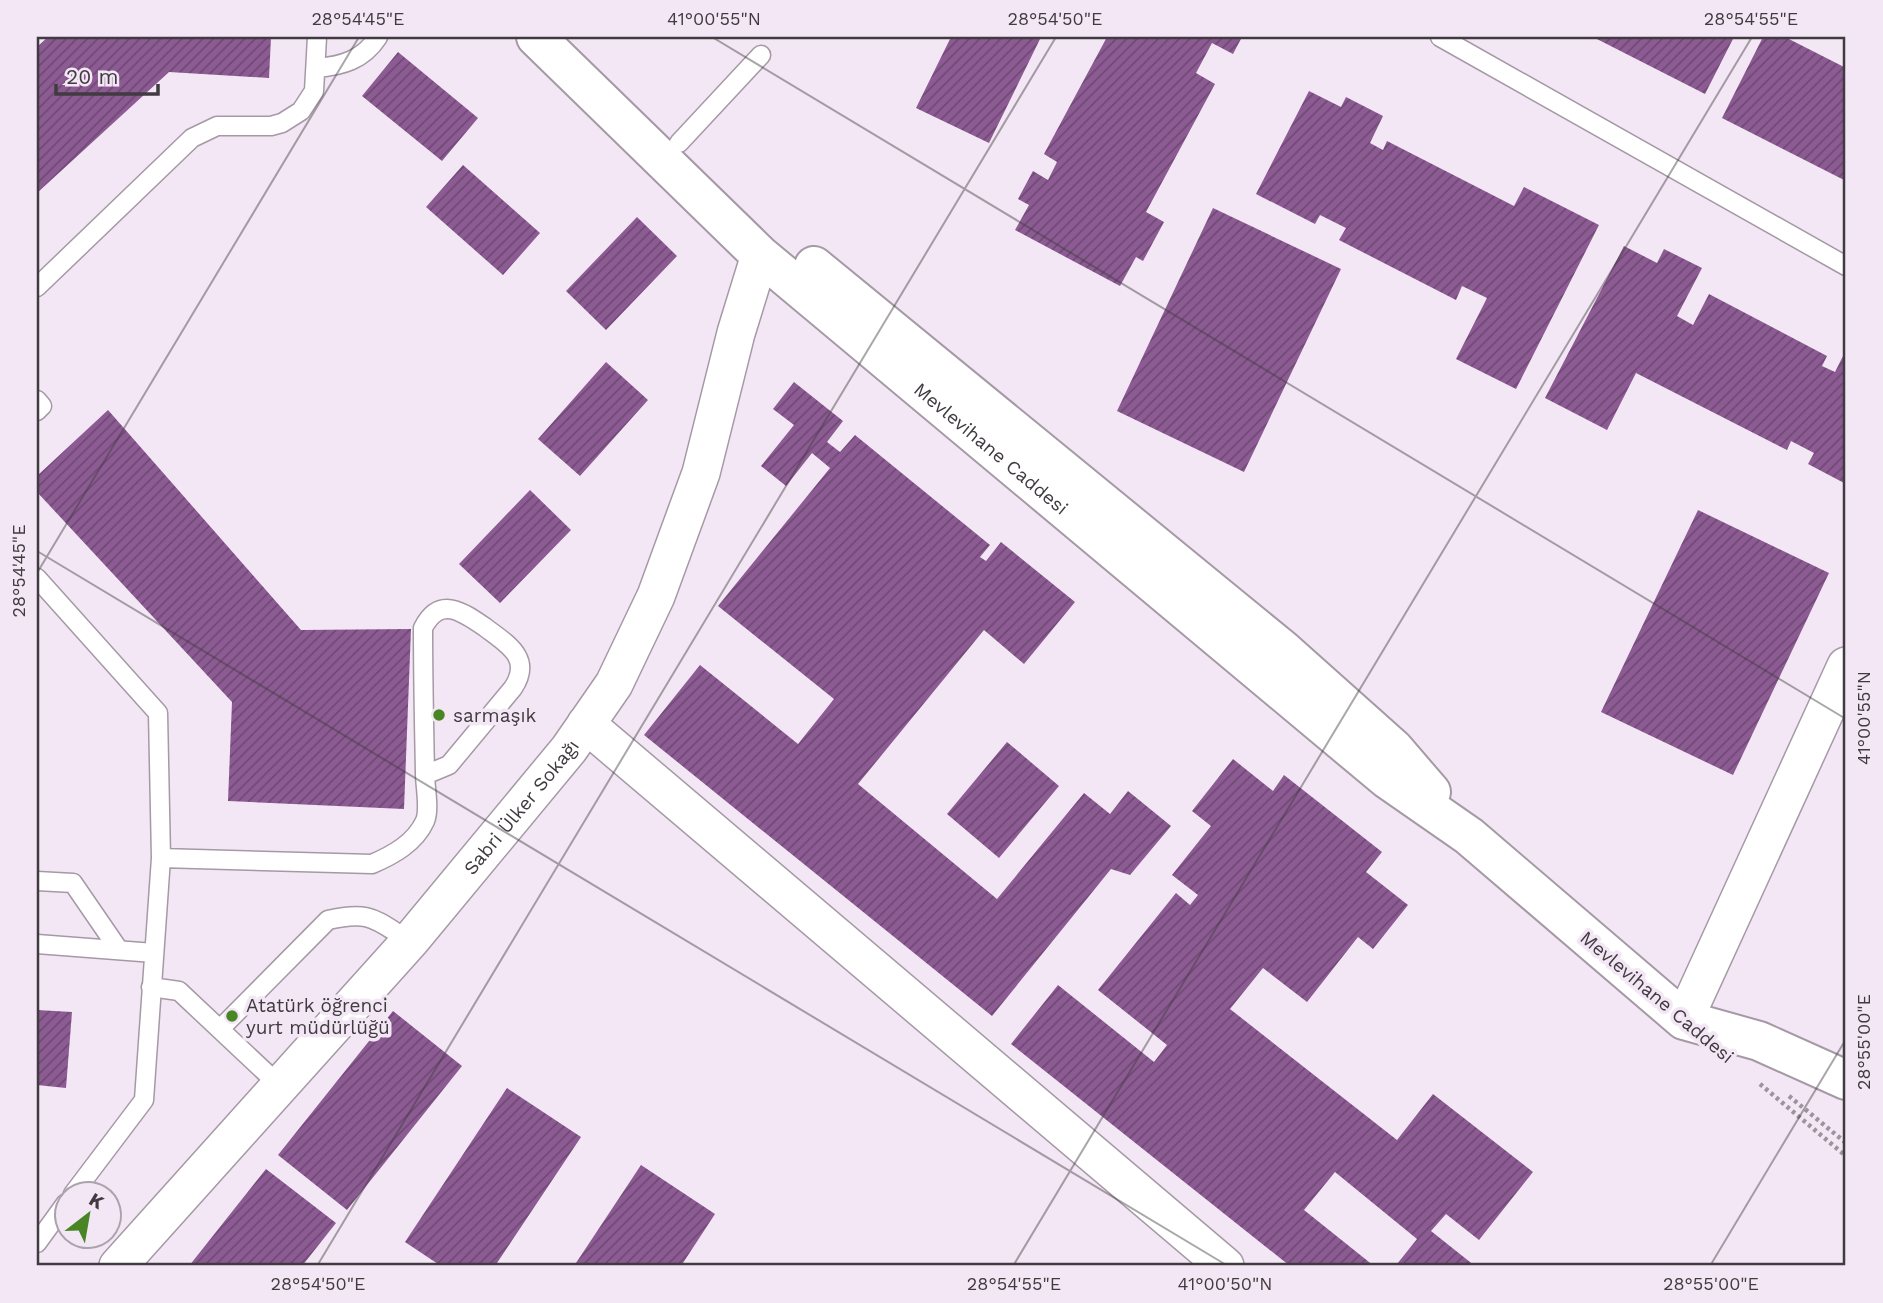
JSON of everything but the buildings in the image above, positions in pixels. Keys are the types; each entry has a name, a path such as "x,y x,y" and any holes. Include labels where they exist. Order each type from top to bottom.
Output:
{"street":[{"name":"Mevlevihane Caddesi","path":"536,37 671,151 768,245 1387,779 1469,836 1684,1020"},
{"name":"Mevlevihane Caddesi","path":"569,37 671,151"},
{"name":"Sabri Ülker Sokağı","path":"118,1266 410,941 569,749 614,684 656,596 701,472 736,333 768,245"},
{"path":"1846,666 1684,1020 1759,1041 1846,1080"},
{"path":"586,724 1225,1266"}],"lane":[{"path":"37,287 192,138 217,126 271,126 282,123 301,111 314,91 317,37"},
{"path":"316,68 337,66 351,61 364,53 378,37"},
{"path":"1440,37 1846,266"},
{"path":"671,151 761,55"},
{"path":"37,400 42,406 37,411"},
{"path":"37,578 158,713 161,858 144,1100 84,1180"},
{"path":"161,858 372,864 404,847 417,834 426,818 425,775 422,628 433,614 453,609 464,612 511,646 517,655 519,674 513,688 449,765 425,775"},
{"path":"37,881 73,883 119,950"},
{"path":"220,1028 328,920 351,914 368,916 410,941"},
{"path":"37,944 154,953"},
{"path":"151,987 179,991 279,1085"},
{"path":"37,1243 52,1222"}],"path":[{"path":"1755,1080 1846,1156"}],"place":[{"name":"sarmaşık","path":"439,715"},
{"name":"Atatürk öğrenci yurt müdürlüğü","path":"232,1016"}]}
